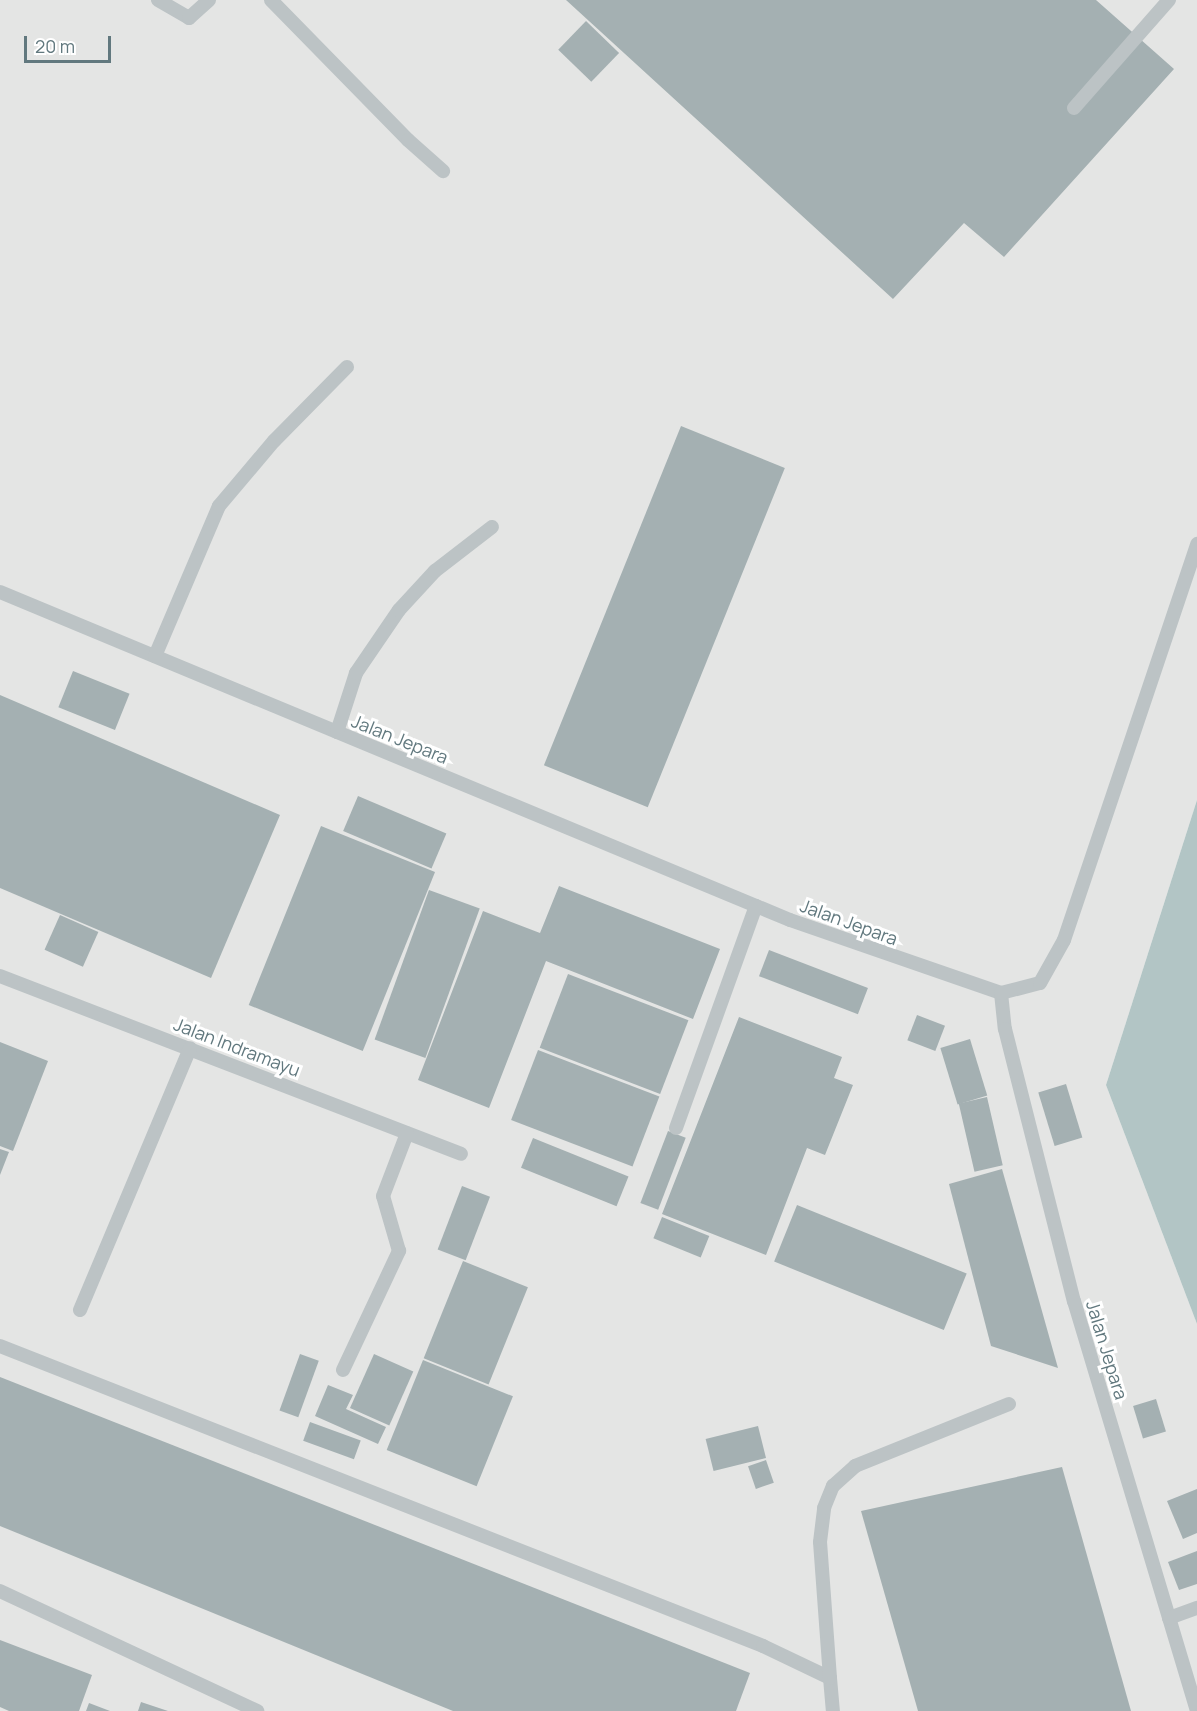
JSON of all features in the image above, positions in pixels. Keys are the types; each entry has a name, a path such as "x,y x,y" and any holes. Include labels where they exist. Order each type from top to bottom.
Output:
{"lane":[{"path":"158,0 189,18 209,0"},
{"path":"271,0 443,171"},
{"path":"1074,108 1169,0"},
{"path":"155,656 219,506 274,441 347,367"},
{"path":"337,732 356,673 399,610 435,571 492,527"},
{"path":"1001,993 1040,983 1064,940 1197,544"},
{"name":"Jalan Jepara","path":"0,592 756,906 1001,993 1005,1029 1074,1301 1197,1711"},
{"path":"676,1128 756,906"},
{"name":"Jalan Indramayu","path":"0,976 461,1154"},
{"path":"80,1310 190,1048"},
{"path":"343,1370 399,1251 383,1196 407,1133"},
{"path":"0,1346 763,1646 830,1678"},
{"path":"833,1711 820,1542 824,1508 833,1486 855,1466 1009,1404"},
{"path":"0,1591 257,1711"},
{"path":"1169,1618 1197,1608"}],"shaded area":[{"path":"0,0 1197,0 1197,800 1106,1085 1197,1324 1197,1711 0,1711"},
{"path":"1197,800 1197,1324 1106,1085"}],"building":[{"path":"566,0 1096,0 1174,69 1004,257 964,223 893,299"},
{"path":"586,21 619,53 591,82 558,50"},
{"path":"681,426 785,468 648,807 544,765"},
{"path":"73,671 130,694 115,730 58,707"},
{"path":"0,695 280,815 211,978 0,888"},
{"path":"358,796 446,834 432,868 343,831"},
{"path":"321,826 435,872 363,1051 249,1005"},
{"path":"559,886 720,949 693,1019 546,961 489,1108 418,1080 483,911 540,933"},
{"path":"429,890 480,908 425,1058 375,1039"},
{"path":"60,915 98,932 83,967 45,950"},
{"path":"769,950 868,988 858,1014 759,976"},
{"path":"568,974 688,1020 660,1094 540,1048"},
{"path":"917,1015 945,1026 935,1051 907,1040"},
{"path":"739,1017 842,1057 834,1078 853,1085 825,1155 807,1148 766,1255 662,1214"},
{"path":"970,1039 987,1095 958,1104 940,1048"},
{"path":"0,1042 48,1061 13,1151 0,1146"},
{"path":"538,1050 659,1097 632,1167 511,1120"},
{"path":"1066,1084 1082,1138 1055,1146 1038,1092"},
{"path":"987,1097 1003,1165 974,1172 959,1104"},
{"path":"668,1131 686,1138 658,1210 640,1203"},
{"path":"533,1138 628,1177 617,1206 521,1168"},
{"path":"0,1149 9,1152 0,1175"},
{"path":"1002,1169 1058,1368 991,1346 949,1184"},
{"path":"462,1186 490,1197 466,1260 438,1249"},
{"path":"797,1205 967,1274 944,1330 774,1262"},
{"path":"662,1217 709,1236 701,1257 653,1238"},
{"path":"463,1261 528,1287 489,1385 424,1358"},
{"path":"300,1354 319,1361 298,1417 279,1410"},
{"path":"374,1354 413,1371 389,1425 350,1408"},
{"path":"423,1360 513,1396 477,1486 387,1450"},
{"path":"0,1377 750,1673 736,1711 453,1711 0,1526"},
{"path":"328,1385 353,1395 346,1409 386,1427 378,1444 315,1416"},
{"path":"1156,1399 1166,1432 1143,1439 1133,1406"},
{"path":"310,1422 361,1440 354,1459 303,1441"},
{"path":"758,1426 766,1458 714,1471 706,1439"},
{"path":"766,1460 774,1483 756,1489 748,1466"},
{"path":"1062,1467 1131,1711 918,1711 861,1511"},
{"path":"1197,1489 1197,1533 1183,1539 1167,1501"},
{"path":"1197,1551 1197,1584 1179,1590 1168,1562"},
{"path":"0,1640 92,1675 79,1711 9,1711 0,1707"},
{"path":"141,1702 168,1711 138,1711"},
{"path":"89,1703 110,1711 86,1711"}]}
